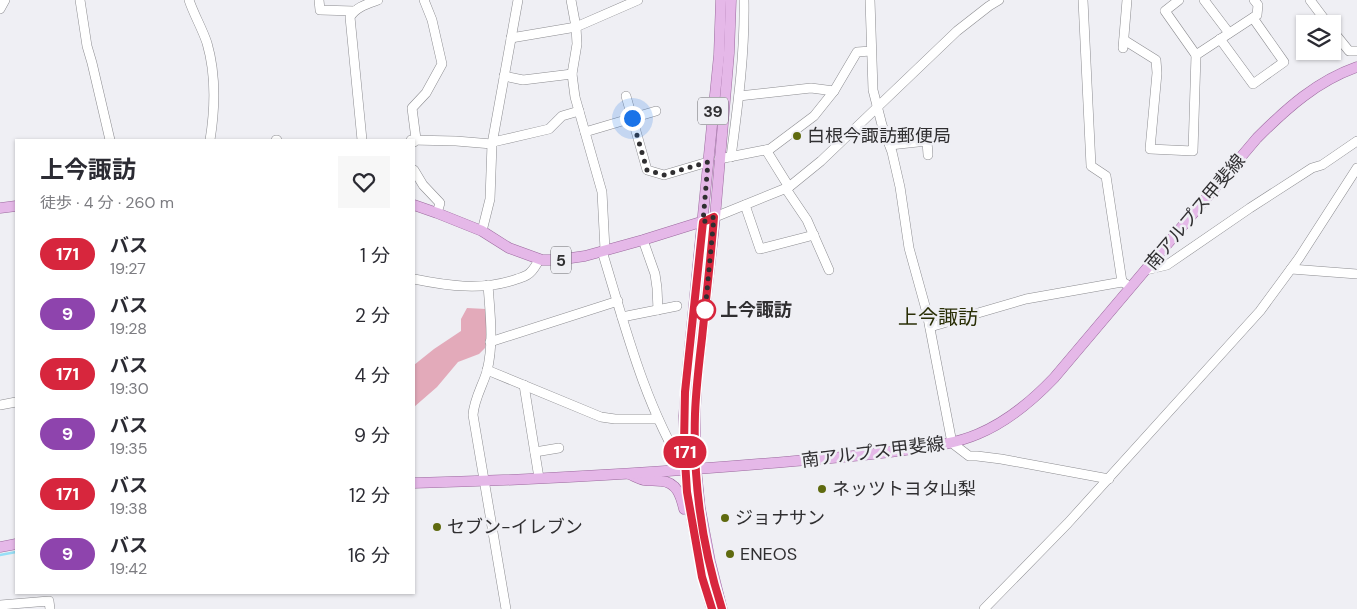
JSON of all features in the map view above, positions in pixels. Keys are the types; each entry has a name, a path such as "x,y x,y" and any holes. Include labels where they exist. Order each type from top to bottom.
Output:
{"main road":[{"name":"39","path":"703,222 719,55 721,0"},
{"name":"39","path":"714,217 729,53 731,0"},
{"name":"南アルプス甲斐線","path":"415,483 484,482 685,470 882,454 952,443 978,434 1015,413 1054,378 1127,285 1146,270 1257,138 1278,116 1314,88 1343,72 1357,67"},
{"name":"5","path":"415,205 482,232 509,248 539,260 557,260 585,256 703,222 714,217"},
{"path":"0,208 15,206"},
{"path":"714,217 697,379 695,414 696,469 703,529 722,609"},
{"path":"703,222 685,392 685,470 700,565 712,609"},
{"path":"628,473 644,480 663,481 677,489 690,542 700,565"},
{"path":"0,546 15,544"}],"street":[{"path":"0,9 5,0"},
{"path":"80,0 86,46 92,62 110,139"},
{"path":"189,0 207,44 212,73 213,115 210,139"},
{"path":"319,0 320,10 354,11"},
{"path":"362,139 350,17 362,5 378,0"},
{"path":"414,139 412,108 426,93 442,64 432,20 424,0"},
{"path":"482,232 490,199 493,143 518,0"},
{"path":"571,0 577,44 572,74 575,97 602,192 604,251 622,317 644,385 658,419 685,470"},
{"path":"511,38 576,26 638,0"},
{"path":"731,156 743,49 744,0"},
{"path":"870,0 873,90 882,125 892,152 900,187 909,248 930,327 952,443 969,456 1001,459 1109,479"},
{"path":"714,217 788,188 821,161 956,30 999,0"},
{"path":"930,327 1026,299 1127,285 1106,176 1091,166 1083,0"},
{"path":"1128,0 1124,44 1156,60 1150,149 1193,151 1196,55 1164,11 1179,0"},
{"path":"1204,0 1229,33"},
{"path":"1196,55 1257,15 1258,5 1254,0"},
{"path":"1310,0 1321,15"},
{"path":"1220,39 1253,84 1284,62 1253,18"},
{"path":"1341,42 1349,52 1357,51"},
{"path":"719,158 770,149 814,116 834,91 857,52 871,51"},
{"path":"504,76 523,80 572,74"},
{"path":"739,96 811,88 834,91"},
{"path":"626,96 647,170 664,175 708,162"},
{"path":"415,140 456,140 493,143 549,130 562,116 579,111"},
{"path":"585,132 656,111"},
{"path":"890,145 927,141 928,155"},
{"path":"1146,270 1167,265 1250,208 1312,168 1322,165 1357,141"},
{"path":"766,150 807,220 828,270"},
{"path":"984,609 1109,479 1260,311 1291,269 1357,168"},
{"path":"415,172 423,185 440,203 437,213"},
{"path":"745,205 760,249 814,235"},
{"path":"643,240 655,274 658,310"},
{"path":"415,279 458,286 488,286 528,275 539,260"},
{"path":"1291,269 1357,274"},
{"path":"488,286 491,332 487,370 473,415 506,609"},
{"path":"490,342 618,301"},
{"path":"622,317 677,306"},
{"path":"487,370 601,417 614,419 658,419"},
{"path":"524,385 539,478"},
{"path":"0,405 15,402"},
{"path":"535,452 559,448"},
{"path":"0,605 49,601 50,609"}],"shaded area":[{"path":"467,308 486,309 488,335 485,348 479,354 458,362 437,387 415,406 415,364 461,331 461,319"}],"waterway":[{"path":"0,555 15,552"}],"bus line":[{"name":"171","path":"712,609 702,577 687,492 684,416 703,222 714,217 697,379 695,440 700,508 710,561 722,609"}],"place":[{"name":"白根今諏訪郵便局","path":"797,136"},
{"name":"上今諏訪","path":"705,310"},
{"name":"ネッツトヨタ山梨","path":"822,489"},
{"name":"ジョナサン","path":"725,518"},
{"name":"セブン-イレブン","path":"437,527"},
{"name":"ENEOS","path":"730,554"}],"district":[{"name":"上今諏訪","path":"938,317"}],"route":[{"path":"632,118 647,170 664,175 708,162 703,222 714,217 705,312 705,310"}]}
